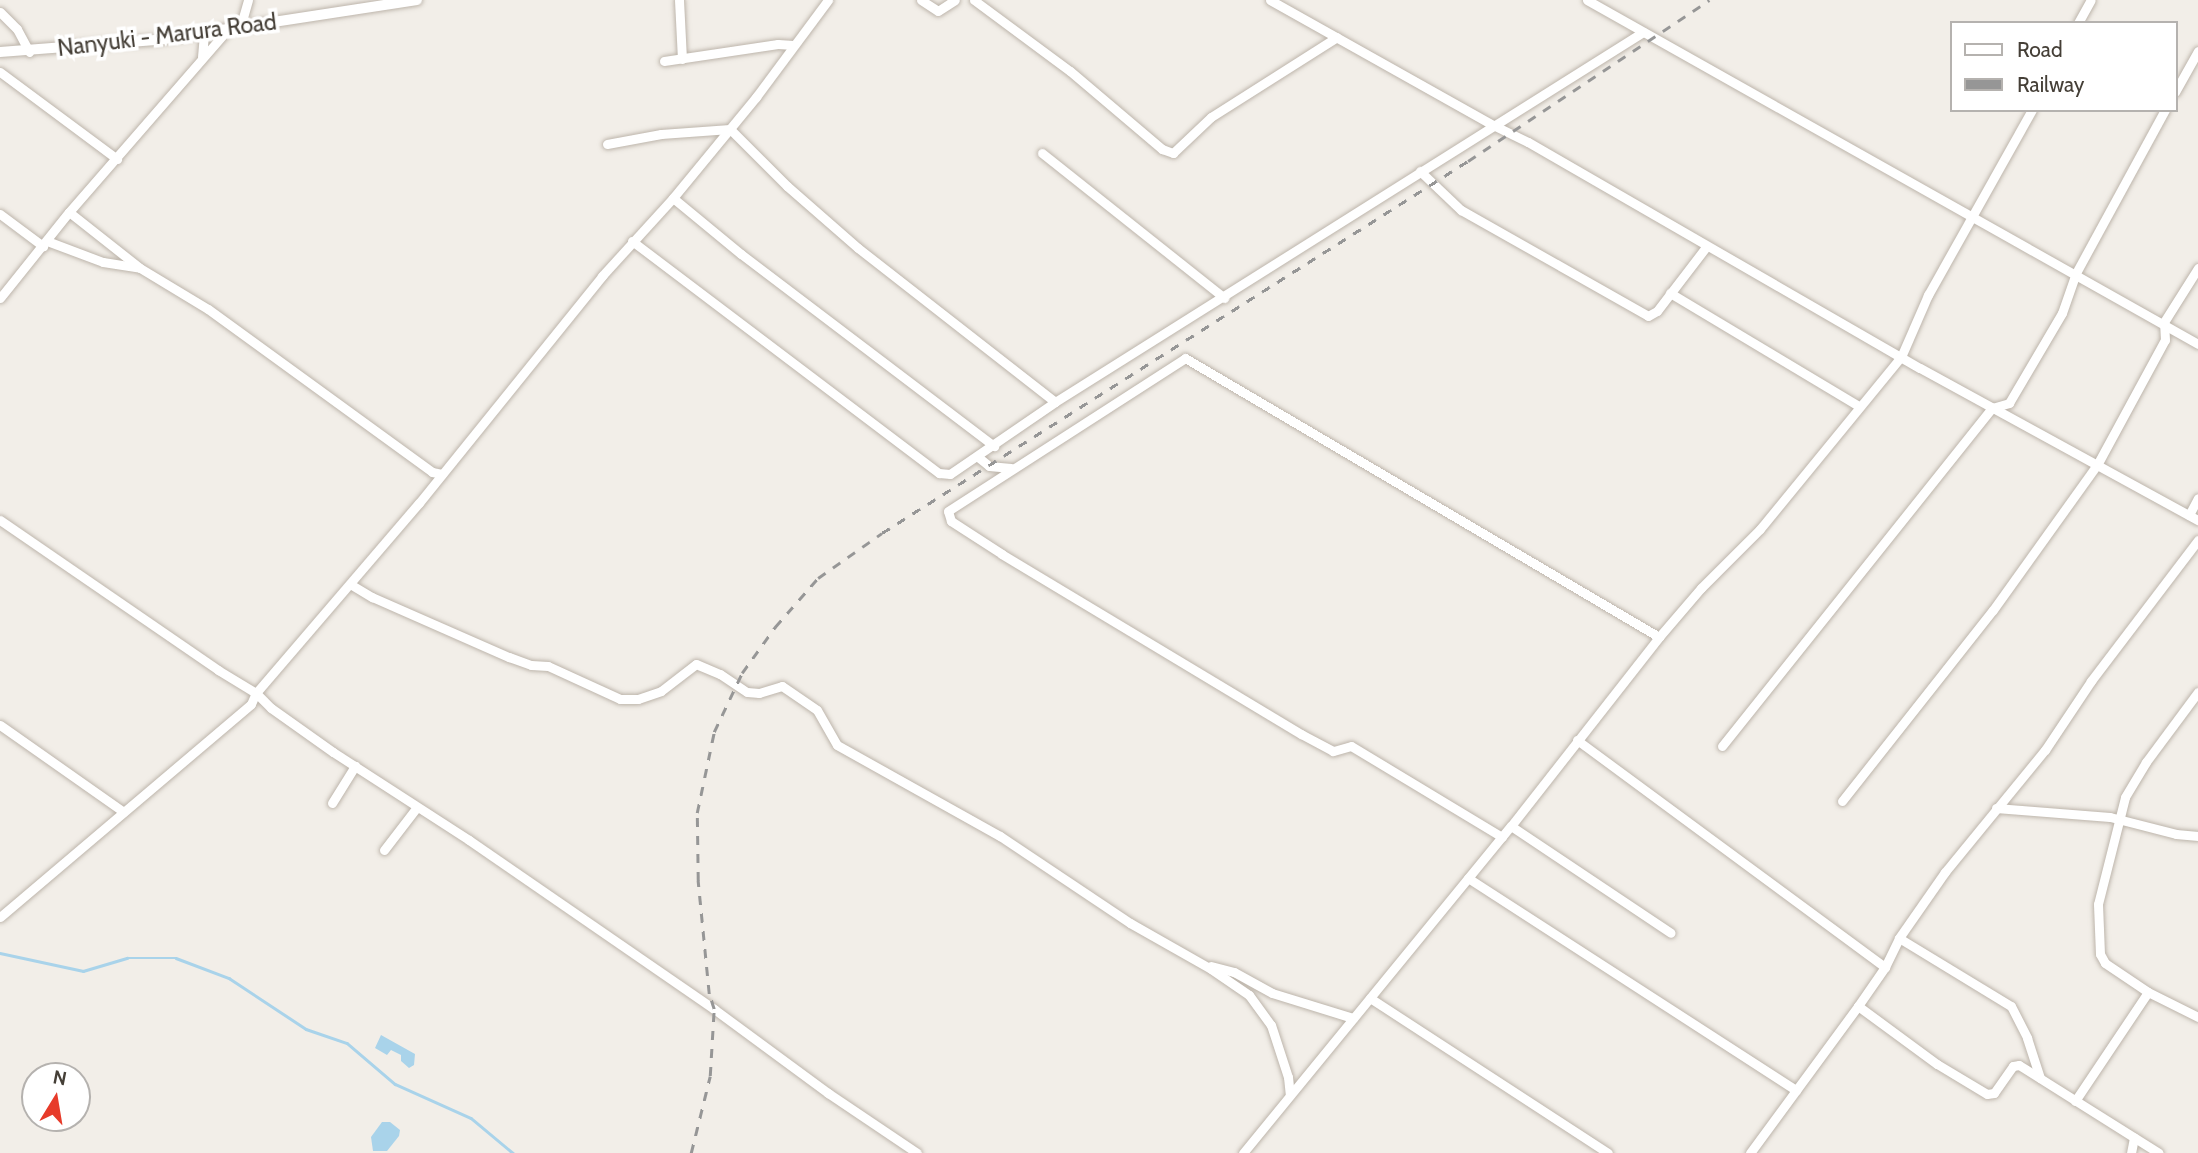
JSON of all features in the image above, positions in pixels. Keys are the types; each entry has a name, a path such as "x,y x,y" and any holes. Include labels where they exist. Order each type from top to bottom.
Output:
{"street":[{"path":"240,28 243,9 248,0"},
{"name":"Nanyuki - Marura Road","path":"0,52 29,52 204,33 417,0"},
{"path":"679,0 682,59"},
{"path":"0,917 251,704 256,693 442,474 632,241 647,230 730,129 828,0"},
{"path":"921,0 938,11 955,0"},
{"path":"974,0 1070,72 1162,149 1173,153 1217,113 1338,37"},
{"path":"1270,0 1528,142 1901,357 2194,518 2198,498"},
{"path":"1587,0 2076,273 2126,305 2164,322 2198,344"},
{"path":"2079,21 2091,0"},
{"path":"0,12 17,29 29,52"},
{"path":"0,298 69,212 228,30"},
{"path":"632,241 676,278 939,473 950,474 1055,402 1643,32"},
{"path":"202,57 204,33"},
{"path":"663,61 778,44 793,45"},
{"path":"2177,88 2198,51"},
{"path":"0,72 117,159"},
{"path":"1243,1153 1511,826 1660,637 1702,588 1760,529 1901,357 1928,295 2031,112"},
{"path":"1722,746 1992,408 2010,403 2062,313 2076,273 2164,112"},
{"path":"607,144 661,134 730,129 794,193 858,248 1055,402"},
{"path":"1042,153 1224,298"},
{"path":"1420,171 1461,210 1641,313 1653,315 1706,247"},
{"path":"673,198 741,254 994,446"},
{"path":"69,212 140,268 208,309 432,472 442,474"},
{"path":"0,214 45,243 103,262 140,268"},
{"path":"1842,801 1993,610 2097,465 2165,340 2164,322 2198,268"},
{"path":"1670,293 1859,406"},
{"path":"1502,837 1351,746 1333,751 1301,734 1046,582 947,517 950,507 1175,362 1190,359 1340,451 1660,637"},
{"path":"978,457 989,466 1002,470 1014,468"},
{"path":"0,520 218,670 256,693 271,708 721,1014 851,1109 917,1153"},
{"path":"1750,1153 1858,1006 1885,967 1899,938 1996,808 2045,750 2091,681 2198,540"},
{"path":"350,584 372,597 509,657 531,665 548,666 620,699 638,699 660,691 696,664 713,670 747,692 759,693 782,686 817,710 837,745 992,831 1061,873 1130,923 1249,995 1262,1009 1279,1050 1290,1095"},
{"path":"2198,692 2138,774 2125,797 2098,904 2099,954 2105,963 2148,992 2198,1017"},
{"path":"0,725 124,812"},
{"path":"1577,740 1885,967"},
{"path":"332,803 355,766"},
{"path":"384,850 417,807"},
{"path":"1996,808 2119,820 2198,836"},
{"path":"1511,826 1671,933"},
{"path":"1468,878 1796,1090"},
{"path":"1899,938 2011,1006 2027,1038 2040,1078"},
{"path":"1199,963 1234,972 1272,993 1353,1018"},
{"path":"2075,1101 2148,992"},
{"path":"1370,998 1608,1153"},
{"path":"1858,1006 1937,1064 1987,1094 1994,1093 2015,1065 2159,1153"},
{"path":"2131,1153 2134,1137"}],"water":[{"path":"381,1035 415,1054 414,1065 409,1068 401,1061 401,1055 391,1050 387,1055 375,1048"},
{"path":"382,1122 390,1122 400,1130 399,1136 387,1151 373,1151 371,1137"}],"waterway":[{"path":"0,953 83,971 127,958 176,958 229,978 306,1029 347,1043 395,1084 471,1118 513,1153"}],"railway":[{"path":"691,1153 710,1076 714,1009 709,994 698,881 697,813 714,732 742,673 775,627 818,578 882,533 1468,161 1709,0"}]}
